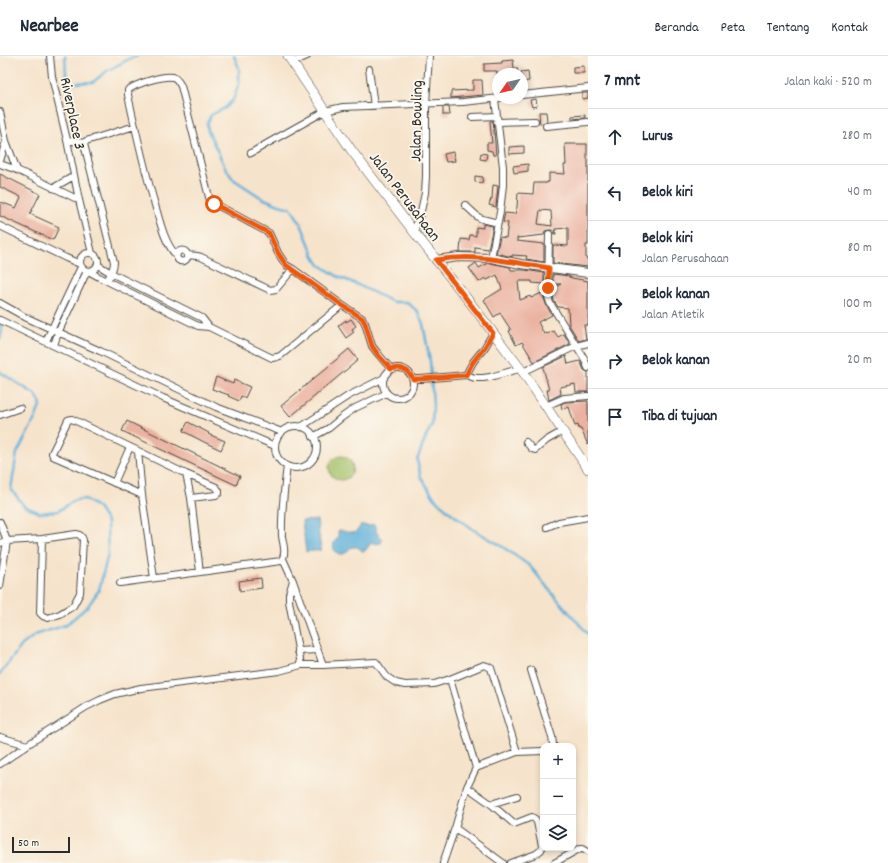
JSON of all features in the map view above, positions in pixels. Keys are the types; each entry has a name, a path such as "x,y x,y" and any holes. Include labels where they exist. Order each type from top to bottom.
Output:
{"main road":[{"name":"Jalan Perusahaan","path":"291,59 352,151 493,333 546,406 588,469"}],"street":[{"name":"Riverplace 3","path":"50,56 52,77 92,253"},
{"path":"291,59 307,56"},
{"name":"Jalan Bowling","path":"414,232 425,193 426,104 429,56"},
{"path":"370,69 374,106"},
{"path":"293,269 276,289 270,290 201,257 187,254 186,251 178,251 176,255 169,246 159,220 146,174 128,90 151,80 164,77 173,77 177,80 181,86 210,201 269,233 278,253 286,265 293,269 342,305 357,314 364,320 372,346 391,369"},
{"path":"528,94 588,88"},
{"path":"251,153 325,111 343,107 463,102 492,99"},
{"path":"490,258 500,212 503,185 503,167 497,119 497,104"},
{"path":"0,112 6,141 17,170"},
{"path":"472,117 534,121"},
{"path":"546,126 588,122"},
{"path":"66,140 84,143 86,141 135,126"},
{"path":"6,141 0,162 79,200"},
{"path":"84,143 114,262 114,266 107,281"},
{"path":"53,188 74,176"},
{"path":"465,206 482,219 498,222"},
{"path":"0,226 198,326 209,327 268,356 277,357 297,343 342,305"},
{"path":"549,234 548,297 550,303 586,361 588,368"},
{"path":"46,341 80,266 80,261 83,255 92,253 98,259 98,265 94,271 89,272 58,333 54,345"},
{"path":"436,260 459,257 490,258 588,274"},
{"path":"98,265 111,273 202,318 209,327"},
{"path":"2,304 51,330 114,358 216,407 282,432"},
{"path":"0,320 163,398 275,446"},
{"path":"466,375 493,333"},
{"path":"413,379 466,375 476,378 490,377 521,371 576,346 588,344"},
{"path":"402,368 407,370 411,374 414,382 412,390 404,397 394,397 387,393 384,386 384,378 391,369 402,368"},
{"path":"301,427 348,396 384,378"},
{"path":"313,437 329,428 355,408 387,393"},
{"path":"546,406 564,398 588,396"},
{"path":"0,415 20,408"},
{"path":"142,495 53,456 52,453 68,421 71,419 216,487 219,492 216,495 191,498"},
{"path":"290,427 301,427 306,429 315,441 316,449 314,458 300,468 291,468 282,463 275,452 275,446 282,432 290,427"},
{"path":"526,442 532,449 535,450 547,440 563,431"},
{"path":"114,483 130,447"},
{"path":"138,451 142,495 154,578"},
{"path":"287,466 282,513 283,559 293,581 323,665"},
{"path":"186,474 191,498 200,572"},
{"path":"547,527 559,522 588,517"},
{"path":"0,522 3,542 0,586"},
{"path":"3,542 42,539 76,534 80,535 83,540 80,593 73,606 60,614 48,618 40,613 42,539"},
{"path":"120,583 280,562 283,559"},
{"path":"293,581 289,594 289,601 301,665"},
{"path":"298,651 317,650"},
{"path":"0,764 86,707 115,694 141,688 279,670 301,665 376,662 387,677 396,683 405,685 434,684 484,666 491,668 517,752"},
{"path":"531,670 553,743"},
{"path":"443,863 456,828 467,787 476,768 450,679"},
{"path":"0,737 27,745"},
{"path":"476,768 517,752 540,751"},
{"path":"467,787 491,804 514,824 532,817 537,822 542,846 541,850 536,854 511,863"},
{"path":"491,804 517,796"},
{"path":"456,828 502,863"},
{"path":"554,863 581,848 588,850"}],"green space":[{"path":"341,456 350,459 353,468 350,477 341,480 332,477 329,468 332,459"}],"water":[{"path":"317,520 321,550 306,552 302,521"},
{"path":"373,524 382,538 381,543 371,543 365,551 352,547 343,554 339,554 335,551 334,543 338,538 339,531 353,533 357,531 361,525 370,526"}],"building":[{"path":"513,60 514,68 492,68 492,71 484,71 484,64 502,63 502,61"},
{"path":"584,66 584,73 573,73 573,67"},
{"path":"473,80 482,80 483,95 451,98 451,91 473,90"},
{"path":"582,93 588,93 588,98 582,99"},
{"path":"536,99 537,106 532,107 530,100"},
{"path":"443,107 449,107 450,115 443,115"},
{"path":"539,112 546,112 547,121 540,124"},
{"path":"585,115 585,118 572,119 572,116"},
{"path":"490,121 493,121 496,155 493,155 492,151 487,150 487,143 492,143"},
{"path":"565,144 587,144 588,245 586,245 586,259 588,259 588,267 553,263 553,245 568,246 568,228 555,229 556,234 554,234 552,230 549,230 545,231 544,235 517,238 517,241 544,244 544,262 526,259 527,256 512,255 512,257 496,253 500,237 506,238 508,223 503,222 505,213 515,214 518,193 533,194 534,183 549,182 549,173 565,174 564,165 566,165","holes":["540,210 551,211 552,226 538,224"]},
{"path":"524,146 524,153 509,154 509,147"},
{"path":"453,152 455,161 446,162 444,154"},
{"path":"481,153 487,154 486,160 480,159"},
{"path":"528,164 528,171 514,173 513,166"},
{"path":"0,174 40,194 30,214 59,227 53,240 0,216 1,202 16,208 21,197 0,187"},
{"path":"475,176 483,177 482,183 475,182"},
{"path":"493,185 498,186 496,207 489,205 492,199"},
{"path":"483,224 493,226 488,249 475,247 475,252 460,252 461,239 469,240 470,235 476,236 476,227 483,228"},
{"path":"476,263 479,268 490,263 510,267 511,270 525,270 544,273 544,284 532,283 532,281 518,281 520,300 530,296 531,298 544,292 546,304 552,315 538,322 544,334 554,331 558,337 564,334 570,344 534,362 522,342 516,345 509,331 511,330 500,313 494,317 484,300 502,289 497,275 487,280 485,278 479,282 469,268"},
{"path":"553,274 588,281 588,325 584,325 586,339 579,341 569,325 568,308 558,307 554,301 553,288 561,284 553,284"},
{"path":"351,319 356,326 352,329 354,332 346,338 338,326 346,320 346,322"},
{"path":"349,349 358,360 290,417 281,406"},
{"path":"566,356 568,364 580,361 584,370 588,372 588,392 576,392 575,384 560,387 561,394 549,400 547,390 549,390 543,367"},
{"path":"216,377 233,384 234,380 250,387 245,398 241,396 239,401 228,396 229,395 212,389"},
{"path":"588,401 588,445 581,429 579,429 578,425 575,426 569,407 562,409 561,404 565,402"},
{"path":"127,421 240,476 236,485 122,431"},
{"path":"188,422 209,433 208,434 225,441 221,450 183,431"},
{"path":"261,578 262,588 240,591 239,581"}],"waterway":[{"path":"65,56 66,73 72,83 93,82 107,71 137,56"},
{"path":"234,56 239,68 239,84 233,100 225,108 211,115 207,124 208,131 225,167 233,179 262,198 291,208 301,224 314,256 320,265 337,276 393,302 407,302 418,312 423,324 430,361 433,406 432,425 417,460 421,477 435,499 451,513 474,530 500,545 530,566 588,634"},
{"path":"0,324 2,330 0,339"},
{"path":"0,371 36,395 41,404 35,419 17,453 11,489 24,506 40,513 58,511 75,500 85,499 98,508 107,522 108,554 99,590 88,606 66,625 35,635 22,645 0,674"}],"route":[{"path":"214,204 269,233 278,253 286,265 362,318 372,346 379,356 391,369 402,368 407,370 413,379 466,375 493,333 436,260 449,257 488,258 549,268 548,288"}]}
